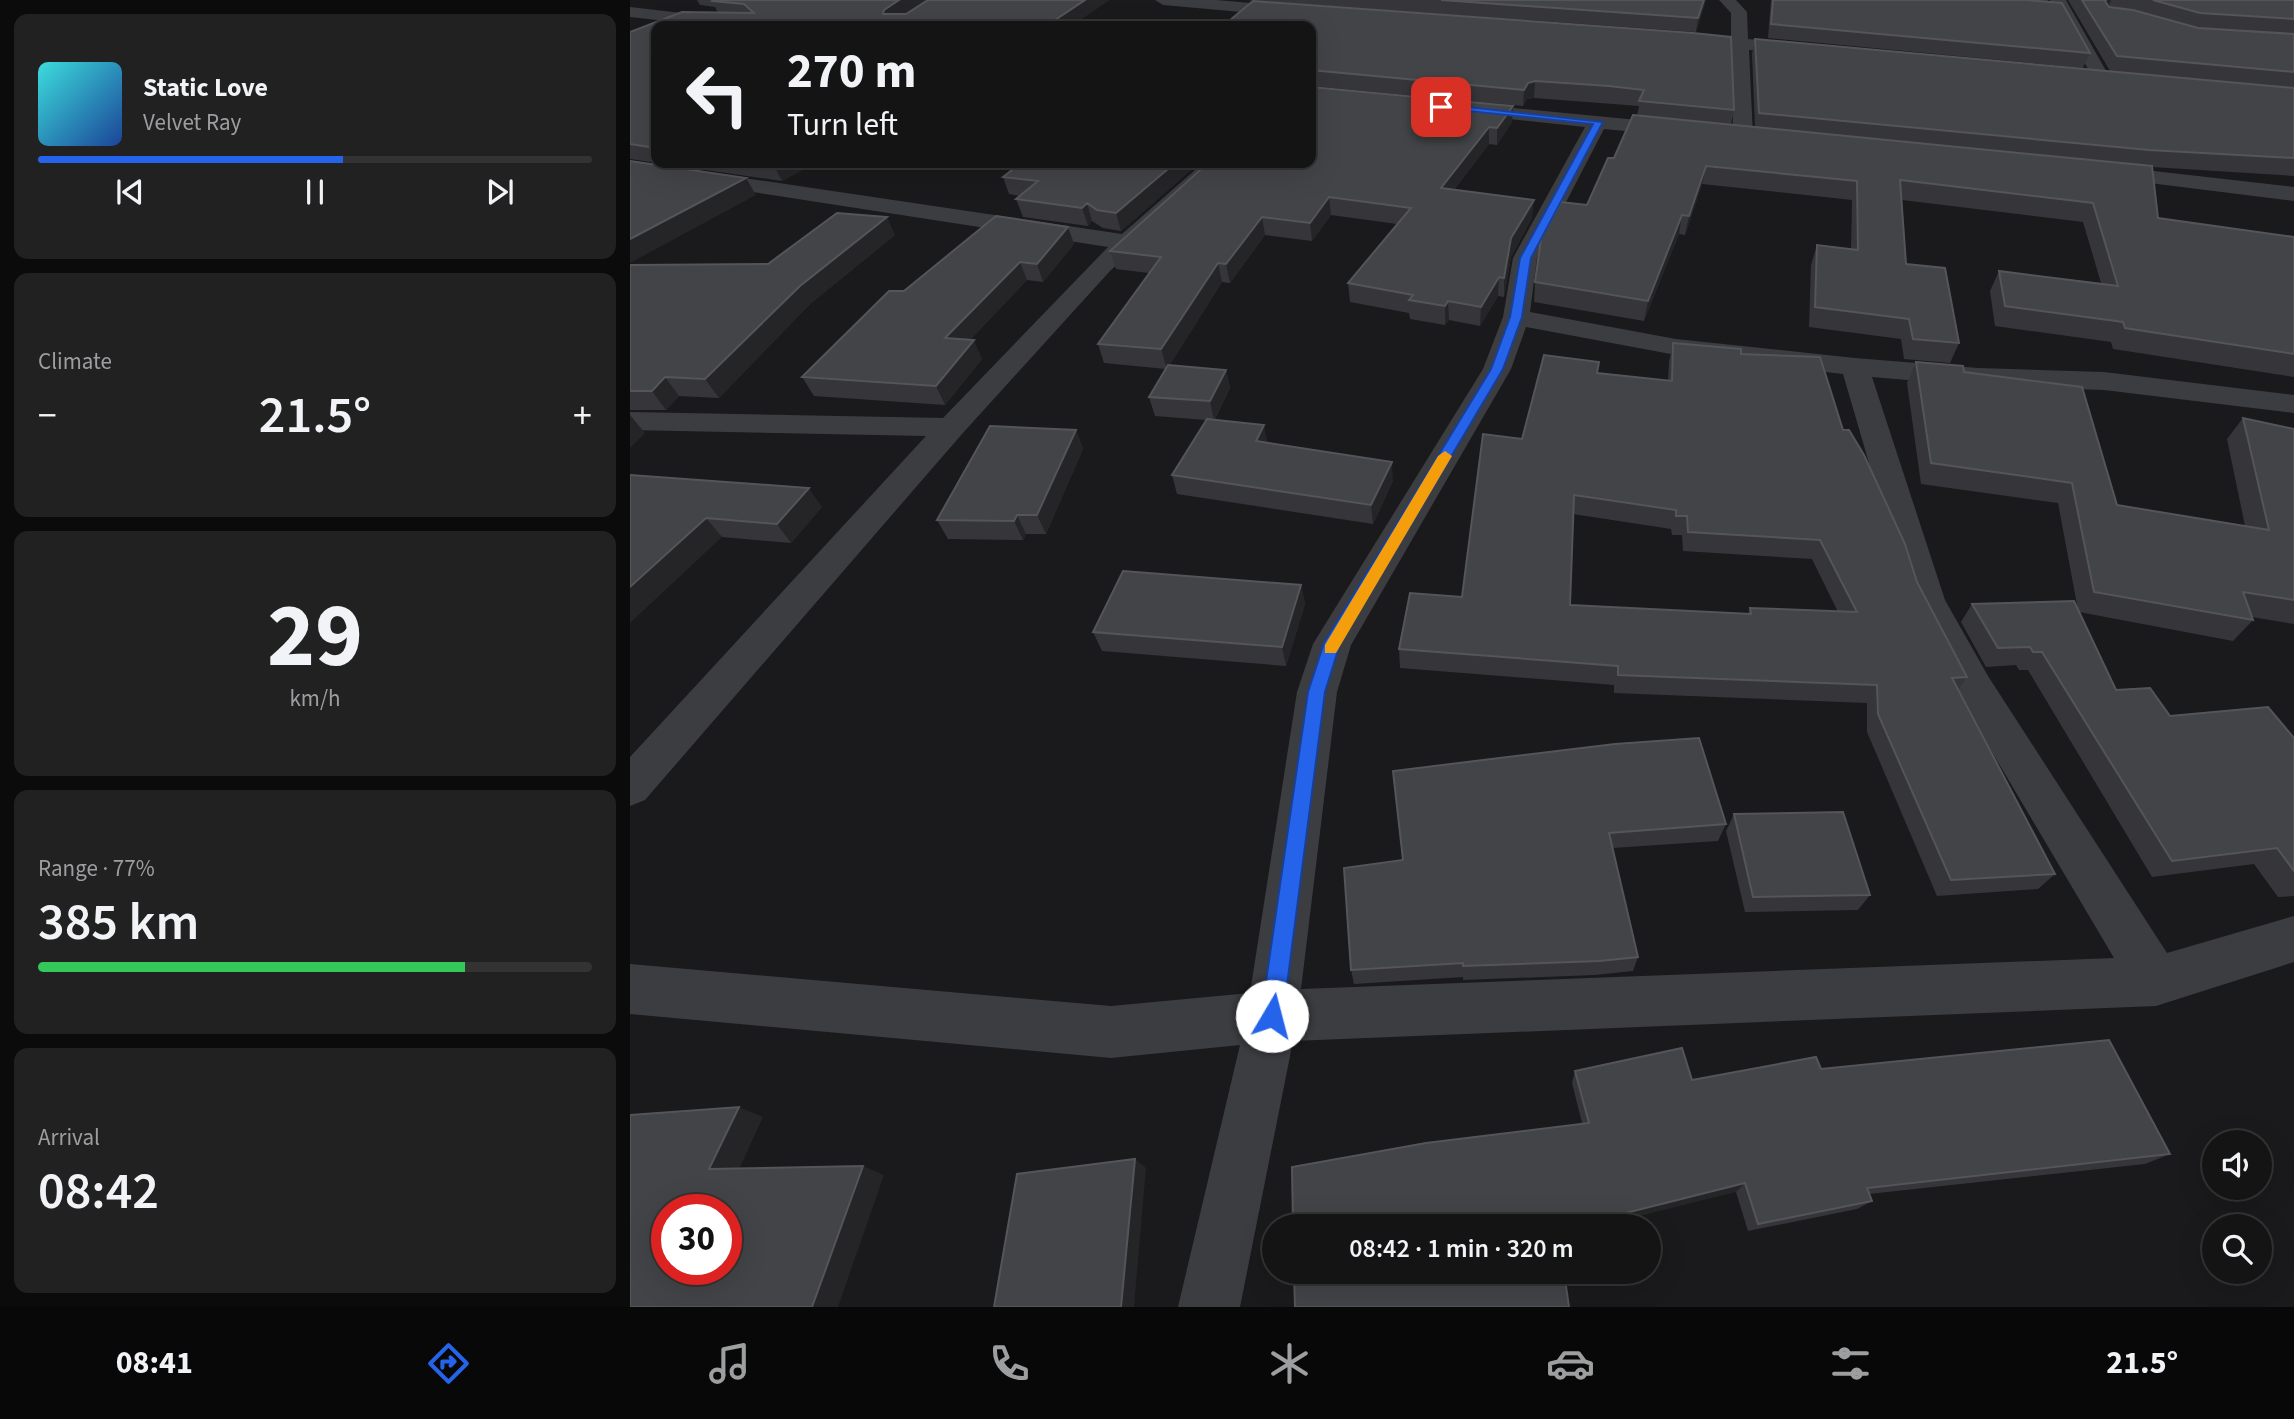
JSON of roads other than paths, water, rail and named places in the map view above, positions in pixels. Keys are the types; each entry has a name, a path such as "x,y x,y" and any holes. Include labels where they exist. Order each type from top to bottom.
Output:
{"street":[{"path":"637,12 657,0"},
{"path":"1163,0 1322,14"},
{"path":"1727,0 1739,12 1743,137"},
{"path":"2039,8 2061,5 2106,77 2072,74"},
{"path":"637,12 710,21"},
{"path":"1657,37 1823,50"},
{"path":"1434,106 1770,139"},
{"path":"1209,1307 1272,1016 1317,692 1332,643 1497,369 1516,317 1525,258 1598,122"},
{"path":"630,167 1125,242"},
{"path":"630,787 951,426 1125,242 1209,168"},
{"path":"2085,169 2294,194"},
{"path":"1516,317 1676,346 1855,367 1978,377 2104,382 2294,404"},
{"path":"1855,367 1927,600 1974,687 2156,981"},
{"path":"630,421 951,426"},
{"path":"630,989 1111,1031 1272,1016 2156,981 2294,939"}]}
